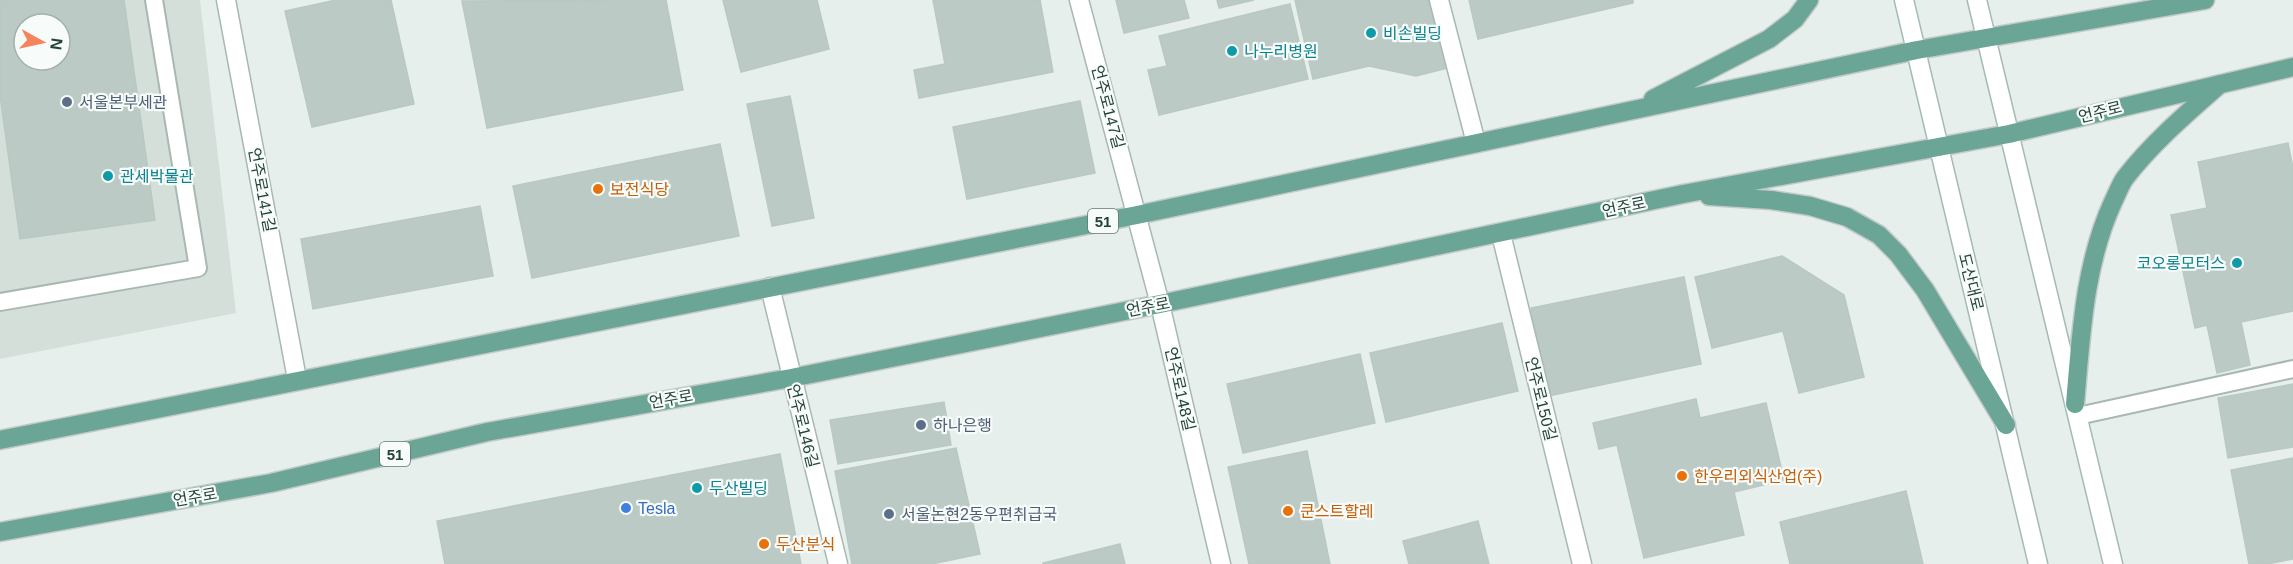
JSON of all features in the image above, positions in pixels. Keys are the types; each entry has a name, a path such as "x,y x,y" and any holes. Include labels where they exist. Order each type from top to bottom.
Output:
{"main road":[{"path":"1632,110 1769,39 1795,19 1809,0"},
{"name":"51","path":"0,440 297,379 1137,215 1917,50 2205,0"},
{"name":"언주로","path":"0,532 271,483 487,432 791,378 1501,234 1683,194 2009,134 2293,67"},
{"path":"2076,410 2088,285 2098,239 2108,213 2124,179 2182,117 2222,82"},
{"path":"1683,194 1771,200 1810,206 1847,217 1879,235 1898,254 1925,290 2006,425"}],"street":[{"name":"언주로141길","path":"226,0 297,379"},
{"name":"언주로147길","path":"1079,0 1137,215"},
{"path":"1439,0 1476,143"},
{"name":"도산대로","path":"1904,0 2038,564"},
{"path":"1977,0 2113,564"},
{"name":"언주로148길","path":"1137,215 1221,564"},
{"name":"언주로150길","path":"1501,234 1582,564"},
{"name":"언주로146길","path":"770,287 838,564"}],"lane":[{"path":"0,302 198,268 154,0"},
{"path":"2076,410 2293,369"}],"shaded area":[{"path":"0,0 200,0 236,313 0,359"}],"building":[{"path":"0,0 124,0 155,220 20,239 0,95"},
{"path":"336,0 391,0 414,104 312,127 285,11"},
{"path":"666,0 683,90 487,128 462,1"},
{"path":"723,0 817,0 829,49 741,72"},
{"path":"933,0 1040,0 1053,72 919,98 914,70 945,64"},
{"path":"1116,0 1184,0 1189,18 1124,33"},
{"path":"1217,0 1254,0 1219,8"},
{"name":"비손빌딩","path":"1295,0 1432,0 1448,68 1416,76 1369,66 1313,79"},
{"path":"1469,0 1633,0 1633,3 1478,39"},
{"name":"나누리병원","path":"1290,4 1308,79 1159,115 1148,70 1167,66 1159,36"},
{"path":"790,96 814,218 772,226 747,104"},
{"path":"1080,101 1095,173 967,199 953,127"},
{"name":"코오롱모터스","path":"2288,143 2293,168 2293,311 2241,322 2250,365 2217,373 2207,325 2195,328 2171,215 2207,208 2198,162"},
{"path":"720,144 739,236 532,278 513,186"},
{"path":"480,206 493,276 313,309 301,239"},
{"path":"1782,256 1844,295 1864,377 1799,393 1783,331 1712,348 1695,277"},
{"path":"1684,277 1701,364 1548,396 1531,308"},
{"path":"1502,323 1518,391 1386,422 1370,353"},
{"path":"1360,354 1375,423 1243,453 1227,384"},
{"path":"2293,384 2293,447 2228,458 2218,398"},
{"path":"1696,399 1700,418 1766,403 1784,480 1734,492 1744,535 1644,558 1617,445 1599,449 1593,423"},
{"path":"944,402 951,445 838,464 830,420"},
{"path":"956,448 980,554 932,564 852,564 835,471"},
{"path":"1307,451 1330,564 1249,564 1228,467"},
{"name":"두산빌딩","path":"780,454 801,564 445,564 437,521"},
{"path":"2293,458 2293,559 2267,564 2249,564 2231,470"},
{"path":"1906,491 1923,564 1790,564 1780,522"},
{"path":"1478,521 1489,564 1409,564 1403,541"},
{"path":"1120,544 1125,564 1043,564 1043,563"}],"place":[{"name":"비손빌딩","path":"1371,33"},
{"name":"나누리병원","path":"1232,51"},
{"name":"서울본부세관","path":"67,102"},
{"name":"관세박물관","path":"108,176"},
{"name":"보전식당","path":"598,189"},
{"name":"코오롱모터스","path":"2237,263"},
{"name":"하나은행","path":"921,425"},
{"name":"한우리외식산업(주)","path":"1682,476"},
{"name":"두산빌딩","path":"697,488"},
{"name":"Tesla","path":"626,508"},
{"name":"쿤스트할레","path":"1288,511"},
{"name":"서울논현2동우편취급국","path":"889,514"},
{"name":"두산분식","path":"764,544"}]}
